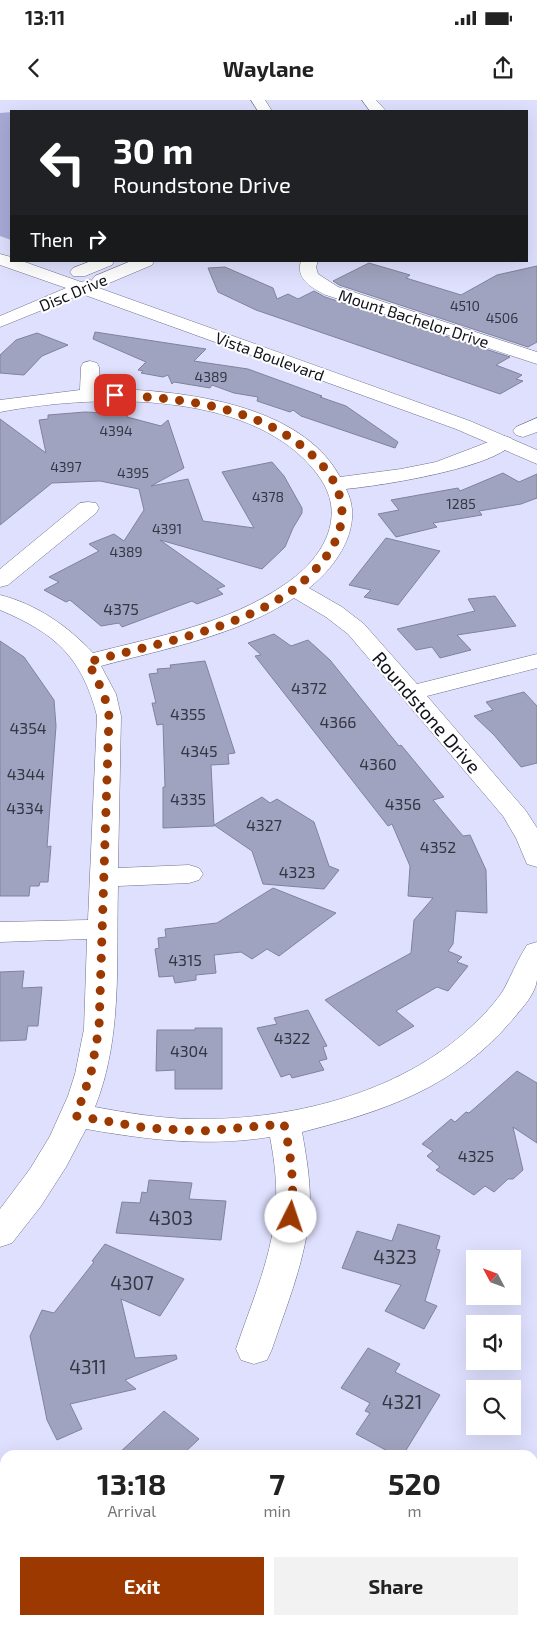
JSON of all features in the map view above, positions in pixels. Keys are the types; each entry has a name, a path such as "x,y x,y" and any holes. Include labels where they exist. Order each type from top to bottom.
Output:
{"street":[{"path":"369,100 378,110"},
{"name":"Vista Boulevard","path":"0,259 60,280 102,280 481,414"},
{"name":"Vista Boulevard","path":"51,262 80,280 454,422 522,432 537,458"},
{"name":"Disc Drive","path":"0,322 80,280 105,262"},
{"name":"Disc Drive","path":"102,280 144,262"},
{"name":"Mount Bachelor Drive","path":"309,262 307,266 308,273 313,280 332,291 537,358"},
{"name":"Disc Drive","path":"0,305 60,280"},
{"path":"90,367 90,395"},
{"path":"0,406 41,399 90,395 149,396 179,400 240,414 289,437 309,451 325,467 336,484 342,503 342,522 337,539 327,556 313,572 293,589 244,616 211,628 88,662"},
{"path":"522,432 515,438 537,448"},
{"path":"336,484 425,472 480,454 522,432"},
{"path":"0,580 88,508"},
{"name":"Roundstone Drive","path":"293,589 318,601 345,619 356,630 513,811 530,838 537,858"},
{"path":"0,602 46,624 70,642 88,662 104,694 109,716 99,1028 91,1073 76,1116 61,1148 30,1196 0,1233"},
{"path":"411,693 537,661"},
{"path":"104,877 189,874"},
{"path":"0,932 103,929"},
{"path":"76,1116 147,1128 203,1131 284,1124 336,1112 381,1097 421,1078 458,1055 488,1029 514,999 530,970 537,952"},
{"path":"254,1349 287,1248 293,1202 291,1157 284,1124"}],"shaded area":[{"path":"10,112 10,240 0,236 0,113"}],"building":[{"path":"369,263 410,275 406,278 461,295 497,275 537,266 537,342 528,347 339,285 333,281"},
{"path":"225,267 273,288 277,299 288,294 298,299 314,291 325,297 510,357 496,365 522,375 516,379 523,381 500,394 256,310 218,292 208,268"},
{"path":"95,332 206,349 194,361 248,369 322,396 320,397 346,406 398,442 395,448 301,416 293,410 290,412 257,401 258,397 234,393 212,385 210,388 174,382 172,384 168,375 163,377 141,373 143,371 138,370 146,362 93,339"},
{"path":"37,333 68,345 42,356 24,375 0,373 0,355 16,340"},
{"path":"85,412 128,414 127,417 161,426 168,420 184,468 151,486 188,479 203,521 254,528 222,472 272,462 284,476 302,508 302,513 285,547 262,569 160,540 225,586 217,589 223,594 197,604 192,601 122,627 119,623 101,626 70,600 66,602 44,590 59,582 49,577 99,551 89,544 114,534 124,541 144,510 139,489 100,481 52,483 0,525 0,419 46,453 39,420 48,419 48,415"},
{"path":"503,473 519,482 537,474 537,498 521,504 479,511 482,515 433,523 437,527 396,537 378,514 399,510 391,500 458,488 460,491"},
{"path":"386,538 440,551 398,605 364,597 371,590 349,585"},
{"path":"495,596 516,626 457,635 471,650 440,658 432,647 416,650 397,629 475,611 468,599"},
{"path":"274,634 291,646 308,640 330,660 399,746 401,745 444,797 433,800 463,836 470,835 486,870 487,913 456,911 453,944 448,951 462,957 457,962 468,966 448,991 437,987 396,1011 414,1026 379,1046 325,1000 411,953 414,920 433,898 408,896 410,866 392,824 388,826 255,656 261,655 248,643"},
{"path":"0,641 24,657 54,700 56,726 47,847 51,846 48,882 40,882 39,886 30,886 29,896 0,896"},
{"path":"205,661 235,753 228,754 229,764 211,765 214,826 163,828 163,787 165,787 163,724 157,725 152,703 156,703 149,674 158,673 157,669 171,668 170,665"},
{"path":"524,692 537,706 537,763 521,767 494,735 474,716 493,710 486,702"},
{"path":"262,797 270,803 277,799 314,822 329,866 339,870 324,889 263,884 252,851 214,825"},
{"path":"273,888 336,913 279,956 267,949 252,959 241,952 214,955 216,973 196,975 196,980 175,983 173,976 159,977 155,949 159,948 158,938 166,937 165,929 217,923"},
{"path":"24,971 22,988 42,987 38,1026 28,1026 26,1040 0,1041 0,972"},
{"path":"308,1010 327,1046 323,1047 327,1059 319,1061 324,1070 292,1078 290,1074 281,1077 257,1028 277,1024 274,1018"},
{"path":"195,1028 222,1028 222,1089 175,1089 175,1070 156,1071 157,1030 195,1030"},
{"path":"517,1071 537,1083 537,1143 513,1127 523,1170 513,1179 508,1179 494,1192 485,1186 474,1195 436,1170 440,1167 427,1156 433,1151 422,1144 451,1119 455,1122 466,1112 469,1113"},
{"path":"149,1180 192,1183 189,1199 226,1201 221,1240 116,1233 122,1202 140,1203 142,1192 147,1193"},
{"path":"398,1224 440,1236 436,1249 440,1250 425,1301 437,1306 424,1329 385,1311 401,1285 342,1268 357,1231 392,1241"},
{"path":"105,1244 184,1279 160,1316 121,1299 135,1358 176,1355 177,1359 125,1380 136,1389 70,1404 82,1429 57,1440 47,1420 30,1336 42,1310 54,1313 94,1262 92,1261"},
{"path":"368,1348 400,1364 395,1372 440,1395 406,1450 386,1450 356,1434 370,1413 365,1411 370,1403 341,1388"},
{"path":"164,1411 199,1439 187,1450 122,1450"}],"route":[{"path":"115,395 149,396 195,403 240,414 266,425 289,437 309,451 325,467 336,484 342,503 342,522 337,539 327,556 313,572 293,589 244,616 211,628 88,662 95,672 104,694 109,716 99,1028 91,1073 76,1116 147,1128 203,1131 258,1128 284,1124 291,1157 293,1202 291,1217"}]}
